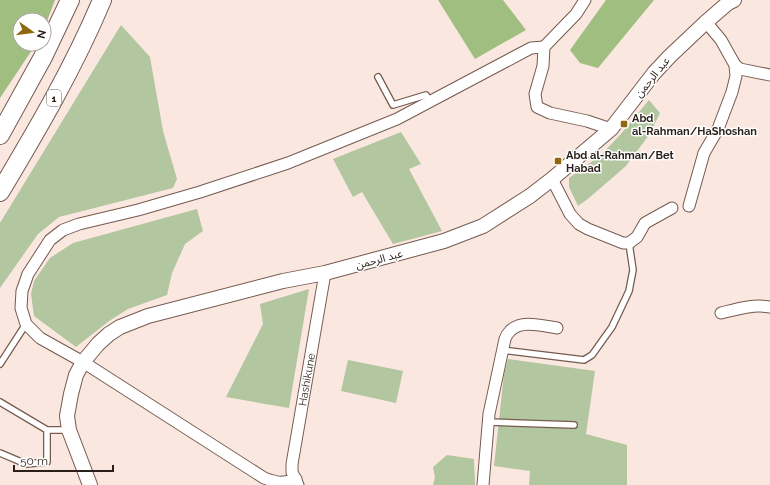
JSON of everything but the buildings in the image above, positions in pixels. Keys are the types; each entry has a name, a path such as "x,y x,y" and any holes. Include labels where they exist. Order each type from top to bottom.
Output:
{"highway":[{"path":"0,135 43,57 70,0"},
{"name":"1","path":"0,192 36,133 69,70 102,0"}],"street":[{"path":"297,482 276,483 264,478 83,362 40,338 26,324 21,308 22,291 28,274 50,240 63,230 79,224 130,212 200,192 288,163 397,119 531,48 544,46 576,14 585,0"},
{"name":"عبد الرحمن","path":"90,485 69,430 67,416 76,375 83,362 98,344 109,334 132,322 148,316 283,281 325,273 444,241 484,226 552,179 611,129 654,73 686,40 728,3 734,0"},
{"path":"706,22 721,40 735,65 740,69 770,75"},
{"path":"544,46 542,66 535,94 537,107 550,113 587,121 611,129"},
{"path":"689,206 704,154 718,130 732,92 736,76 735,65"},
{"path":"552,179 570,214 579,224 623,243 629,243 637,237 645,223 672,208"},
{"name":"Hashikune","path":"297,482 292,472 292,464 325,273"},
{"path":"721,313 761,305 770,307"},
{"path":"483,485 489,422 505,339 510,330 517,326 527,324 556,328"}],"lane":[{"path":"378,77 393,105 426,95 431,102"},
{"path":"502,350 584,360 592,356 612,327 629,290 633,270 629,243"},
{"path":"0,364 26,324"},
{"path":"0,402 47,430 69,430"},
{"path":"489,422 574,425"},
{"path":"0,453 26,464 47,462 47,430"}],"green space":[{"path":"0,0 55,0 50,12 12,12 12,52 31,52 0,98"},
{"path":"438,0 503,0 526,30 475,59"},
{"path":"606,0 654,0 598,68 580,63 570,50"},
{"path":"121,25 150,57 163,131 177,179 173,188 59,217 38,234 0,288 0,223"},
{"path":"649,100 660,113 649,135 626,166 578,206 569,187 569,178 601,155"},
{"path":"401,132 421,164 409,169 442,231 393,244 362,192 353,197 333,159"},
{"path":"197,209 203,231 185,244 172,273 167,295 128,309 109,321 76,347 34,316 31,294 34,281 50,258 73,243"},
{"path":"309,289 289,408 226,397 263,324 260,304"},
{"path":"508,359 595,371 586,434 627,445 627,485 529,485 530,471 494,466 504,374"},
{"path":"348,360 403,371 396,403 341,391"},
{"path":"447,455 474,459 475,485 433,485 435,477 433,467"}],"place":[{"name":"Abd al-Rahman/HaShoshan","path":"624,124"},
{"name":"Abd al-Rahman/Bet Habad","path":"558,161"}]}
